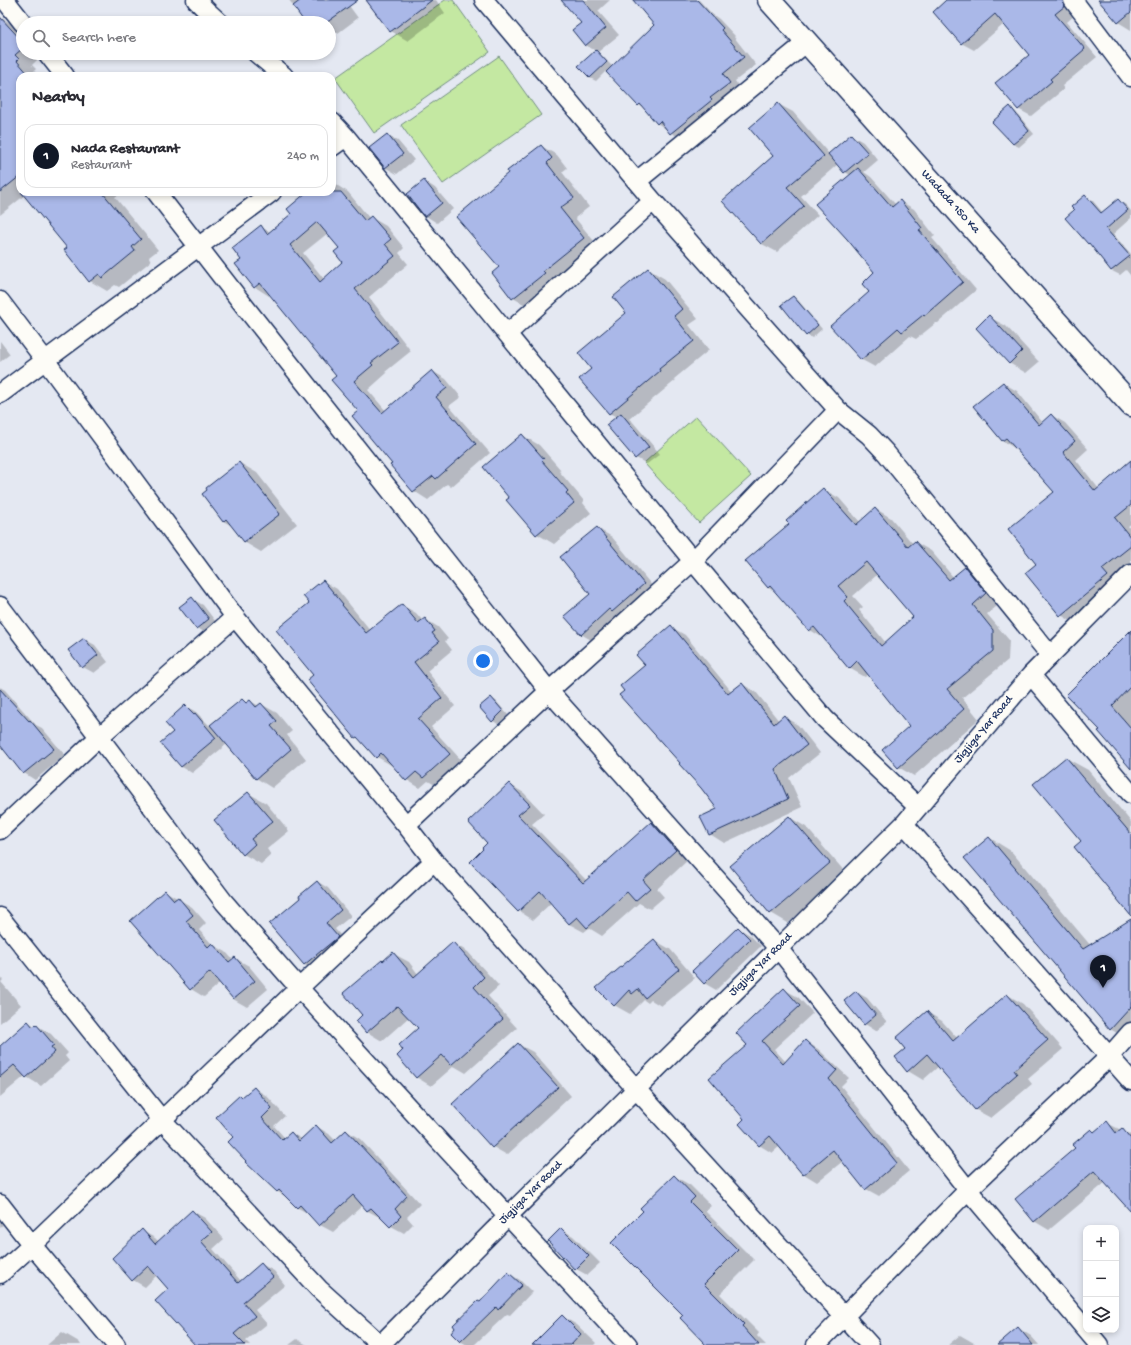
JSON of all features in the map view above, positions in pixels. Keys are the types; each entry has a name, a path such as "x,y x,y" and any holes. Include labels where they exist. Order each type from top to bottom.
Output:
{"street":[{"path":"5,0 18,16"},
{"path":"196,0 212,16"},
{"path":"484,0 653,201 838,410 869,435 886,453 1050,655"},
{"name":"Wadada 150 Ka","path":"769,0 1131,405"},
{"path":"1073,0 1131,77"},
{"path":"637,181 807,42"},
{"path":"52,60 62,72"},
{"path":"265,60 279,72"},
{"path":"336,126 693,561 825,718 918,807"},
{"path":"336,144 346,137"},
{"path":"159,196 549,691 778,948 968,1190 1098,1345"},
{"path":"0,394 267,196"},
{"path":"506,334 653,201"},
{"path":"0,301 235,617 434,861 636,1089 870,1345"},
{"path":"406,825 549,691 693,561 838,410"},
{"name":"Jigjiga Yar Road","path":"381,1345 508,1216 904,824 1031,675 1131,574"},
{"path":"0,606 224,902 299,988 628,1345"},
{"path":"0,830 99,737 235,617"},
{"path":"1031,675 1131,794"},
{"path":"904,824 1131,1081"},
{"path":"0,1274 434,861"},
{"path":"0,917 162,1120 319,1289 381,1345"},
{"path":"816,1345 968,1190 1110,1056 1131,1032"},
{"path":"0,1204 32,1245 116,1345"}],"green space":[{"path":"445,0 453,0 490,52 374,133 336,77"},
{"path":"499,56 541,115 443,184 401,125"},
{"path":"696,416 751,476 699,523 644,463"}],"building":[{"path":"301,0 358,0 336,16 300,16 293,6"},
{"path":"366,0 432,0 390,32"},
{"path":"561,0 583,0 606,28 585,46 572,30 581,23"},
{"path":"633,0 697,0 723,28 721,30 744,57 723,74 730,83 710,98 712,100 670,134 660,121 657,124 640,104 638,106 606,72 654,25"},
{"path":"946,0 1063,0 1065,6 1055,14 1085,49 1050,79 1052,81 1018,110 995,83 1029,55 995,14 961,44 933,12"},
{"path":"1098,0 1131,0 1131,12 1118,23"},
{"path":"0,17 16,34 16,60 18,60 17,61 27,72 16,72 16,179 0,192"},
{"path":"596,50 607,62 590,78 578,66"},
{"path":"778,103 824,156 787,187 804,206 761,244 722,201 773,156 749,128"},
{"path":"1010,106 1029,131 1013,144 992,122"},
{"path":"387,134 403,154 385,168 369,148"},
{"path":"851,134 868,153 844,173 828,154"},
{"path":"541,145 552,158 547,163 574,198 560,208 584,238 543,271 545,273 512,299 492,273 499,267 456,217 508,173 507,171"},
{"path":"858,168 892,207 900,200 922,228 919,230 963,282 924,316 923,315 902,332 898,328 861,360 830,326 869,292 862,284 874,272 847,239 815,204"},
{"path":"424,180 442,203 425,217 407,194"},
{"path":"336,192 341,192 365,221 371,216 391,239 385,244 395,256 355,289 398,342 371,363 373,365 354,381 382,413 432,370 447,388 436,397 476,444 436,479 433,476 413,492 352,416 358,411 331,380 336,376 260,283 254,288 235,264 241,260 232,248 261,225 267,234 291,214 287,209 302,196 336,196","holes":["317,222 339,248 334,252 342,262 320,282 290,245"]},
{"path":"1085,195 1101,213 1118,199 1128,210 1106,229 1130,256 1111,271 1089,243 1088,244 1065,218 1074,210 1071,207"},
{"path":"24,196 105,196 141,239 132,247 135,251 102,278 99,274 89,282 64,250 67,248"},
{"path":"648,268 682,309 674,316 694,341 659,369 660,371 609,414 579,379 591,369 578,353 626,313 613,297"},
{"path":"793,296 818,325 806,336 781,305"},
{"path":"989,315 1022,351 1009,364 976,328"},
{"path":"1003,382 1039,425 1051,414 1075,441 1063,452 1095,491 1131,460 1131,505 1115,518 1131,538 1131,546 1102,569 1108,576 1060,616 1025,573 1036,564 1008,529 1054,492 1006,438 1002,441 973,406"},
{"path":"621,413 649,447 635,459 606,425"},
{"path":"522,434 544,459 542,461 568,491 566,493 574,503 536,535 506,500 509,498 483,467"},
{"path":"239,462 280,514 244,542 226,519 223,522 202,494 207,490 206,488"},
{"path":"823,488 856,525 875,508 908,547 915,541 949,580 965,567 986,593 973,605 993,630 993,651 947,689 964,709 898,768 882,750 909,726 857,661 849,669 814,627 809,631 770,586 768,588 745,561 789,524 786,521","holes":["866,562 913,617 881,646 844,601 848,597 838,586"]},
{"path":"597,527 644,584 612,612 609,609 581,635 564,616 590,594 560,557"},
{"path":"323,580 366,633 402,604 418,623 425,618 435,631 432,633 439,642 414,662 442,698 418,719 450,754 423,778 416,772 406,781 381,753 376,758 357,737 355,738 307,680 313,675 276,630 309,603 303,596"},
{"path":"192,597 209,619 196,629 179,607"},
{"path":"671,625 728,694 742,683 774,724 784,715 807,745 775,769 788,799 709,835 700,817 717,809 701,788 679,764 680,763 619,695 624,691 620,686 645,665 636,655"},
{"path":"1131,630 1131,686 1112,706 1131,728 1131,769 1098,731 1100,730 1066,695"},
{"path":"84,638 98,655 82,668 68,650"},
{"path":"0,689 29,721 30,720 54,749 23,774 0,745"},
{"path":"491,697 503,711 492,722 479,707"},
{"path":"242,699 246,703 250,700 256,707 261,703 277,721 271,726 291,749 256,779 210,725"},
{"path":"185,705 194,714 195,713 216,738 181,767 160,743 173,732 165,723"},
{"path":"1066,757 1131,834 1131,916 1074,847 1081,841 1033,784"},
{"path":"509,783 530,805 518,815 583,883 651,822 676,850 643,880 650,888 635,901 627,892 587,928 577,917 569,924 540,891 518,912 470,862 487,843 468,822"},
{"path":"248,792 273,821 251,839 255,844 243,855 214,820"},
{"path":"789,816 830,863 770,914 730,866"},
{"path":"989,837 1083,949 1131,919 1131,1007 1110,1030 964,858"},
{"path":"317,881 341,910 326,923 338,937 304,965 269,924 300,898 299,896"},
{"path":"165,890 174,900 178,897 193,915 186,921 208,947 212,943 229,962 235,957 255,981 233,999 210,972 190,990 130,921"},
{"path":"738,927 750,939 704,984 692,971"},
{"path":"654,939 679,969 645,998 638,989 632,994 629,990 614,1006 596,988"},
{"path":"453,942 484,977 474,987 503,1019 451,1065 442,1055 416,1078 397,1056 403,1050 399,1045 418,1028 397,1006 366,1033 356,1021 362,1015 343,993 393,952 414,977"},
{"path":"784,988 800,1006 762,1041 783,1064 805,1040 837,1070 829,1079 897,1163 865,1190 833,1150 803,1175 770,1136 759,1146 739,1124 744,1119 709,1078 747,1045 736,1033"},
{"path":"856,991 876,1015 864,1025 844,1001"},
{"path":"1007,994 1048,1040 1014,1070 1017,1074 975,1110 927,1054 907,1072 895,1057 905,1049 896,1038 927,1011 953,1041"},
{"path":"28,1021 33,1027 36,1024 54,1045 51,1047 55,1052 26,1078 14,1065 0,1077 0,1046"},
{"path":"518,1043 558,1087 492,1148 452,1104"},
{"path":"254,1087 272,1108 262,1118 282,1140 291,1132 299,1141 316,1125 332,1143 346,1130 407,1196 395,1209 401,1216 390,1227 371,1208 367,1211 353,1195 319,1226 300,1205 297,1208 279,1190 277,1192 245,1162 246,1161 228,1142 233,1137 216,1117 240,1095 242,1097"},
{"path":"1107,1121 1116,1133 1122,1128 1131,1139 1131,1212 1094,1171 1034,1222 1015,1199 1075,1148 1072,1145 1091,1129 1094,1132"},
{"path":"674,1175 695,1197 690,1202 738,1250 704,1284 744,1324 742,1326 759,1345 706,1345 680,1318 683,1315 611,1243 643,1211 640,1208"},
{"path":"192,1210 212,1232 201,1241 238,1283 261,1263 273,1277 243,1302 255,1316 234,1334 245,1345 195,1345 155,1301 168,1289 148,1266 132,1281 112,1258 142,1229 155,1244"},
{"path":"561,1228 589,1256 575,1270 548,1241"},
{"path":"508,1272 522,1285 498,1310 496,1307 460,1342 451,1333 455,1328 453,1325 478,1301 480,1302"},
{"path":"562,1315 581,1334 571,1345 532,1345"},
{"path":"1018,1327 1033,1345 997,1345"}],"place":[{"name":"Nada Restaurant","path":"1103,988"}]}
